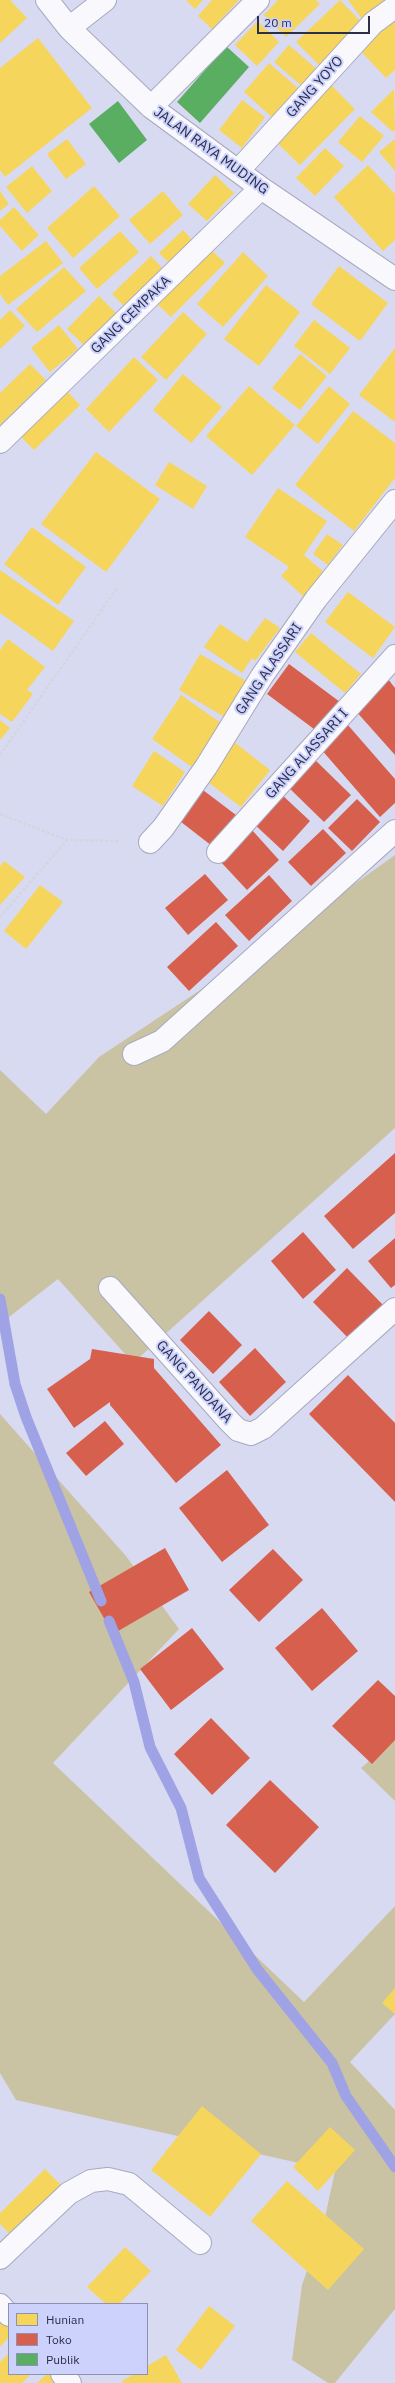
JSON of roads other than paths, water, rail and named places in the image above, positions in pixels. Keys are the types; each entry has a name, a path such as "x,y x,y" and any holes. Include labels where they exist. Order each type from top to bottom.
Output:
{"street":[{"name":"JALAN RAYA MUDING","path":"47,0 69,28 151,107 261,188 395,279"},
{"path":"69,28 104,0"},
{"path":"151,107 258,0"},
{"name":"GANG YOYO","path":"238,171 373,23 395,7"},
{"name":"GANG CEMPAKA","path":"0,442 261,188"},
{"name":"GANG ALASSARI","path":"150,842 163,828 206,767 262,676 316,600 395,501"},
{"name":"GANG ALASSARI I","path":"218,852 395,656"},
{"path":"134,1054 162,1041 395,831"},
{"name":"GANG PANDANA","path":"110,1288 229,1421 238,1430 251,1434 263,1428 395,1309"},
{"path":"0,2258 69,2194 91,2182 108,2179 129,2184 200,2243"},
{"path":"0,2305 8,2314"},
{"path":"63,2375 70,2383"}],"waterway":[{"path":"0,1299 15,1384 26,1417 101,1601"},
{"path":"109,1621 134,1682 150,1747 181,1808 199,1878 257,1969 332,2063 346,2096 395,2167"}]}
